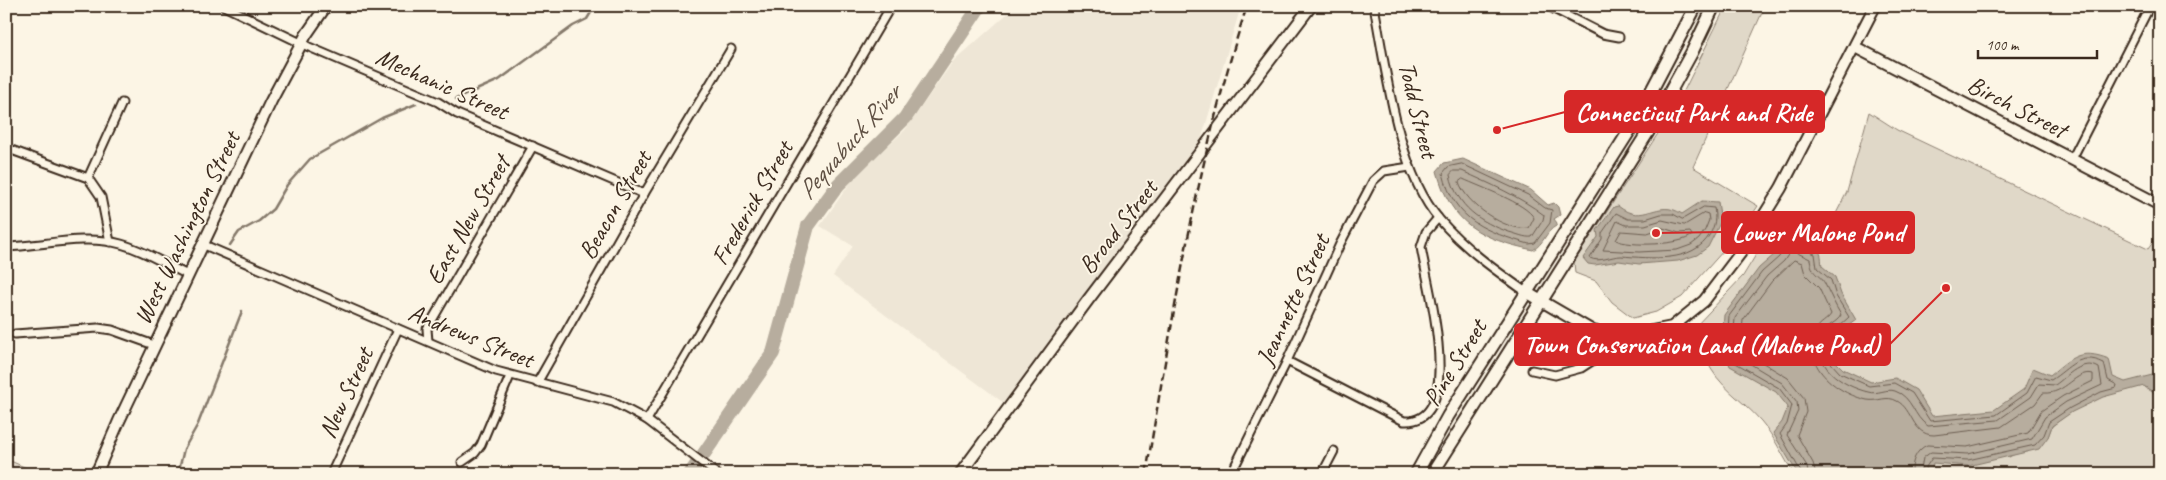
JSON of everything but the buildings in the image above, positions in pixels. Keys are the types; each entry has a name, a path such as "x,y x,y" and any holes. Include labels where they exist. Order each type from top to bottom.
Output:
{"highway":[{"name":"Pine Street","path":"1416,474 1443,424 1635,122 1696,6"},
{"name":"Pine Street","path":"1432,474 1648,132 1692,52 1714,6"}],"main road":[{"name":"West Washington Street","path":"96,474 202,244 301,43 326,6"},
{"name":"Broad Street","path":"960,474 1088,300 1312,6"},
{"path":"1526,292 1593,331 1622,337 1672,327 1704,301 1742,251 1781,188 1875,6"},
{"name":"Birch Street","path":"1855,47 2160,205"}],"street":[{"name":"Mechanic Street","path":"224,6 301,43 438,102 457,114 644,194"},
{"name":"Frederick Street","path":"647,420 891,6"},
{"name":"Todd Street","path":"1374,6 1398,129 1410,166 1438,218 1479,258 1526,292"},
{"path":"1548,6 1603,34 1619,37"},
{"path":"2072,159 2150,6"},
{"name":"Beacon Street","path":"537,383 644,194 731,49"},
{"path":"88,178 122,103"},
{"name":"East New Street","path":"428,341 427,329 534,146"},
{"path":"6,148 88,178 101,197 110,242"},
{"name":"Jeannette Street","path":"1231,474 1287,361 1340,244 1373,181 1384,171 1410,166"},
{"path":"1287,361 1404,420 1415,421 1425,416 1433,402 1440,378 1440,351 1421,247 1426,232 1438,218"},
{"path":"6,247 68,242 110,242 135,250 188,275"},
{"name":"Andrews Street","path":"202,244 510,376 613,402 647,420 717,474"},
{"path":"15,334 98,328 112,330 154,345"},
{"name":"New Street","path":"331,474 398,329"},
{"path":"1532,370 1555,375 1581,368 1595,359 1606,334"},
{"path":"462,462 475,454 481,445 510,376"},
{"path":"1322,474 1334,451"}],"shaded area":[{"path":"1016,6 1241,6 1202,137 1004,403 833,276 853,246 820,226 855,176 905,130 952,63"},
{"path":"1726,6 1765,6 1693,167 1758,206 1741,231 1682,297 1656,312 1633,318 1612,302 1596,281 1575,273 1574,262 1678,103"},
{"path":"1869,112 1897,130 2148,249 2160,233 2160,387 2145,387 2160,397 2160,474 1794,474 1766,427 1724,385 1711,369 1706,359 1716,348 1694,328 1743,276 1770,232 1796,223 1806,222 1818,249 1847,192","holes":["2064,417 2052,426 2048,437 2009,457"]},
{"path":"6,459 31,470 29,474 6,474"}],"water":[{"path":"1463,159 1531,190 1548,205 1554,203 1558,207 1560,215 1554,219 1557,223 1556,226 1549,231 1540,245 1533,250 1498,241 1471,227 1460,217 1443,189 1437,171 1444,163"},
{"path":"1702,201 1718,202 1721,221 1708,247 1697,255 1678,261 1639,264 1619,261 1595,265 1588,264 1583,258 1598,237 1597,230 1614,207 1618,206 1627,212 1635,214 1665,209 1682,214"},
{"path":"1783,237 1804,242 1818,250 1821,255 1822,266 1835,277 1841,294 1856,320 1833,337 1831,348 1834,360 1843,369 1871,382 1895,378 1916,390 1932,416 1994,410 2024,389 2033,368 2050,375 2064,363 2083,354 2091,354 2109,359 2113,377 2125,382 2160,373 2160,397 2144,386 2103,397 2072,412 2052,426 2048,437 2039,449 1968,466 1933,463 1931,474 1798,474 1773,433 1782,422 1788,407 1776,392 1730,366 1722,345 1724,315 1759,268 1775,254"}],"waterway":[{"path":"456,99 499,80 573,26 587,19 595,6"},
{"name":"Pequabuck River","path":"690,474 773,353 808,226 838,185 905,118 980,6"},
{"path":"230,245 239,232 259,221 273,209 287,185 310,159 382,118 416,104"},
{"path":"178,474 184,449 198,424 242,311"}],"railway":[{"path":"1146,474 1200,180 1229,64 1247,6"}],"place":[{"name":"Connecticut Park and Ride","path":"1497,130"},
{"name":"Lower Malone Pond","path":"1656,233"},
{"name":"Town Conservation Land (Malone Pond)","path":"1946,288"}]}
